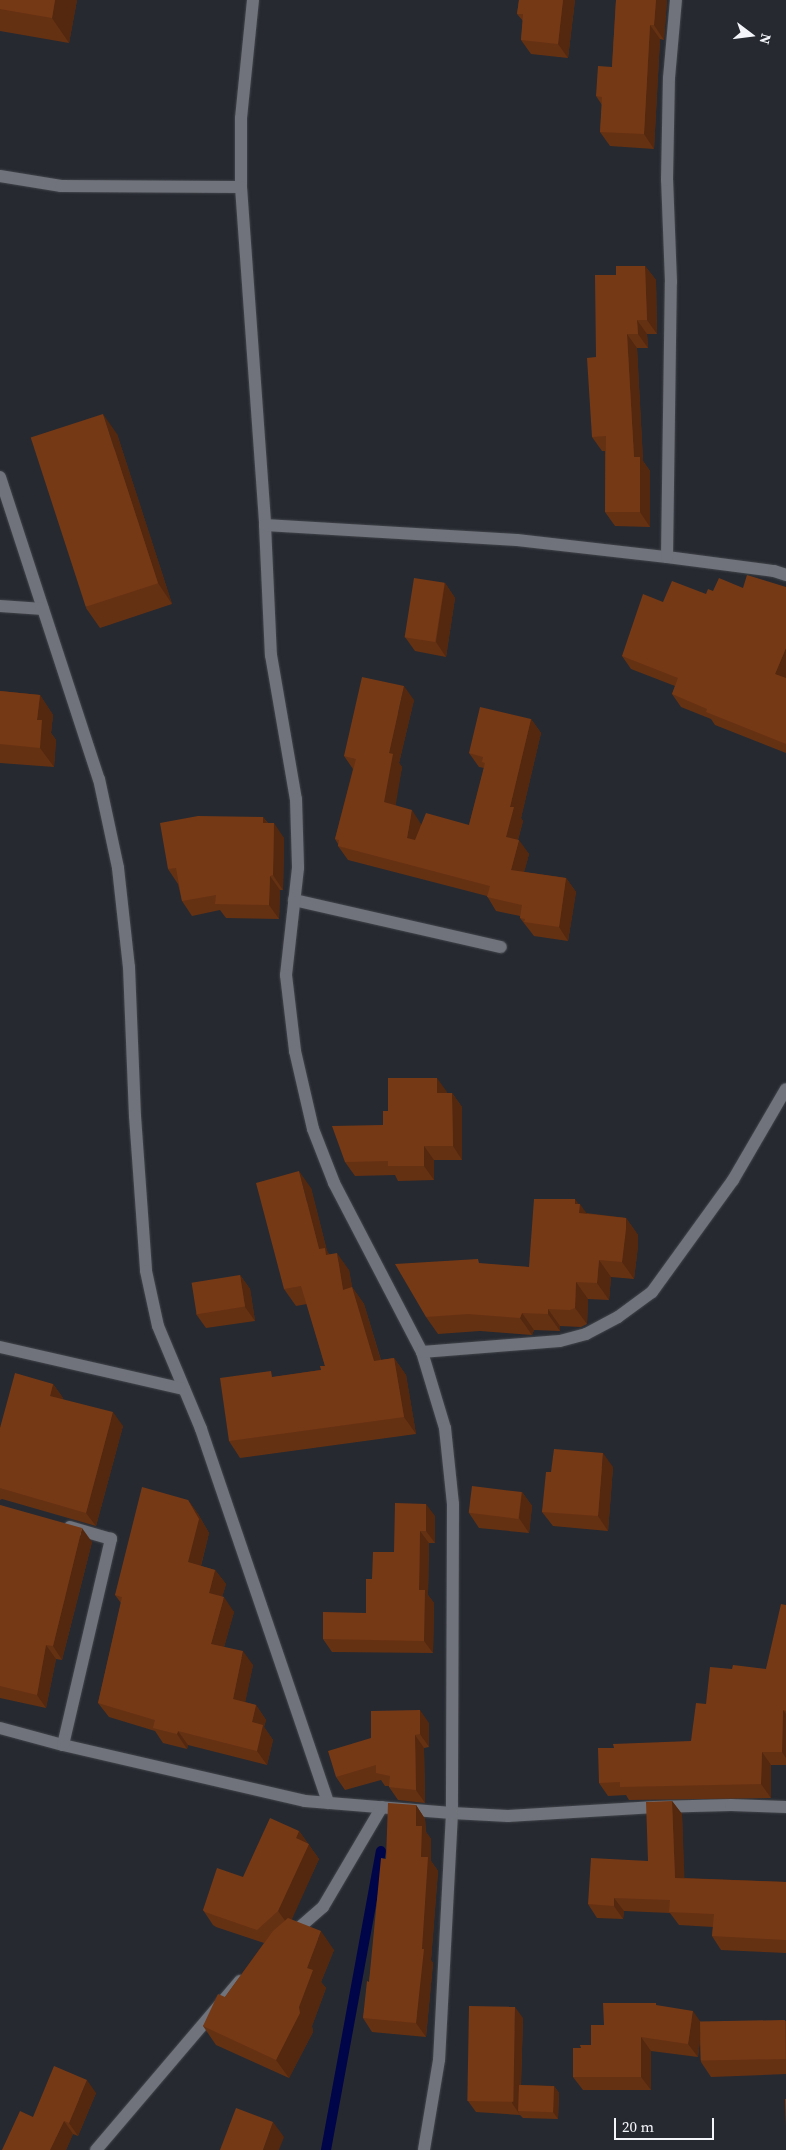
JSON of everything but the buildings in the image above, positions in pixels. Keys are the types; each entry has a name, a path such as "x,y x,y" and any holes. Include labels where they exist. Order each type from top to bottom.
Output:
{"street":[{"path":"253,0 241,118 241,187 265,525 271,655 296,799 298,868 286,975 295,1051 313,1129 334,1183 422,1352 445,1428 453,1504 452,1813 439,2060 424,2150"},
{"path":"667,557 671,282 667,180 670,78 676,0"},
{"path":"0,176 61,186 241,187"},
{"path":"0,477 99,779 118,868 129,967 135,1116 146,1271 158,1326 201,1429 328,1802"},
{"path":"265,525 517,540 774,571 786,576"},
{"path":"0,606 44,610"},
{"path":"294,900 501,947"},
{"path":"422,1352 560,1341 586,1334 618,1317 652,1292 733,1180 786,1089"},
{"path":"0,1347 184,1388"},
{"path":"55,1523 110,1539 63,1745"},
{"path":"0,1728 63,1745 305,1801 508,1816 655,1807 731,1805 786,1807"},
{"path":"281,1943 323,1907 382,1807"},
{"path":"96,2150 247,1974"}],"waterway":[{"path":"326,2150 381,1851"}]}
